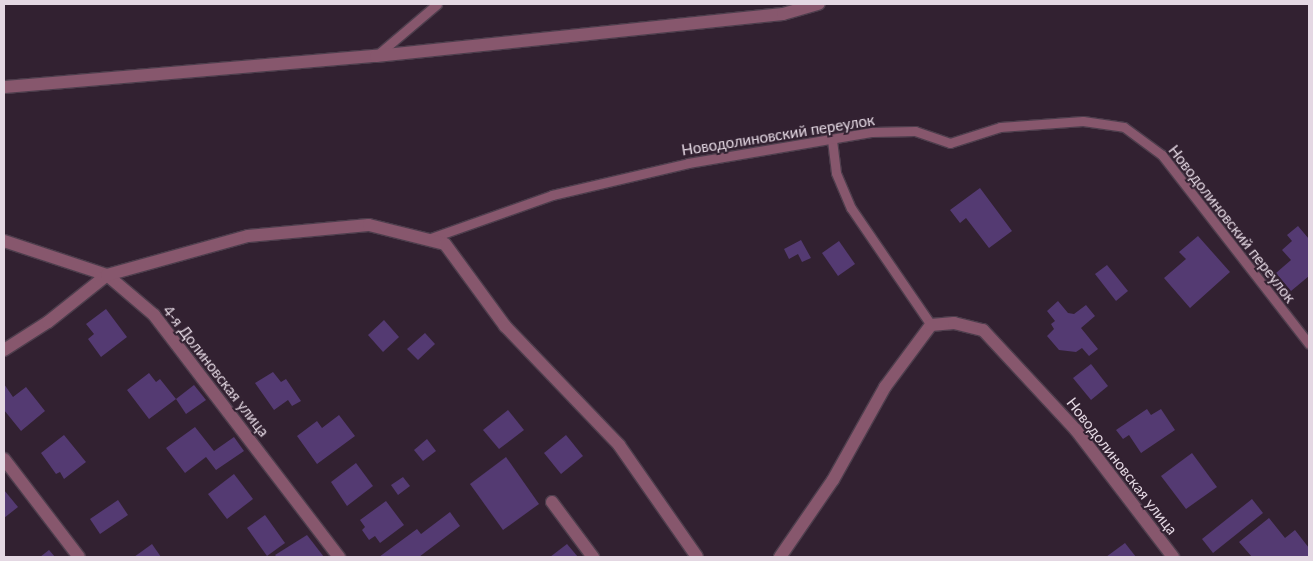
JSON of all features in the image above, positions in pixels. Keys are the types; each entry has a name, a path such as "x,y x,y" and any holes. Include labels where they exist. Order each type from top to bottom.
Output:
{"street":[{"path":"4,87 376,56 783,14 819,4"},
{"path":"4,350 48,322 107,275 248,236 369,225 445,244 505,326 620,445 697,557"},
{"name":"4-я Долиновская улица","path":"4,240 107,275 154,315 339,557"},
{"name":"Новодолиновская улица","path":"931,325 954,323 983,330 1076,430 1173,557"},
{"path":"780,557 833,480 885,387 931,325"},
{"path":"4,458 79,557"},
{"path":"552,502 594,557"}],"lane":[{"path":"376,56 437,4"},
{"name":"Новодолиновский переулок","path":"426,239 552,195 688,163 872,132 915,131 950,143 1000,127 1083,121 1124,127 1162,154 1309,344"},
{"path":"832,140 836,173 851,208 931,325"}],"building":[{"path":"980,188 1012,231 989,248 966,218 960,223 950,210"},
{"path":"1298,226 1309,239 1309,276 1291,291 1276,273 1291,260 1282,250 1292,241 1287,235"},
{"path":"1198,236 1230,272 1190,308 1164,278 1186,259 1179,252"},
{"path":"801,240 811,258 802,262 798,254 789,259 784,249"},
{"path":"839,241 855,264 838,276 822,253"},
{"path":"1107,265 1128,291 1116,301 1095,274"},
{"path":"1058,301 1068,313 1074,314 1086,305 1095,316 1081,328 1098,349 1089,356 1082,348 1076,352 1059,350 1047,336 1054,329 1051,324 1055,321 1047,311"},
{"path":"106,309 127,337 101,357 88,339 94,334 86,324"},
{"path":"384,320 399,337 383,352 368,335"},
{"path":"425,333 435,344 418,360 407,349"},
{"path":"1091,364 1108,386 1091,400 1073,378"},
{"path":"273,372 281,382 286,379 301,401 292,406 288,400 274,410 255,383"},
{"path":"149,373 156,382 160,379 176,399 149,419 127,390"},
{"path":"4,384 13,397 26,387 45,411 21,431 4,410"},
{"path":"194,385 206,400 186,414 176,399"},
{"path":"1147,409 1151,415 1161,409 1175,430 1141,453 1129,435 1123,439 1116,430"},
{"path":"508,410 524,430 499,449 483,430"},
{"path":"339,415 355,436 317,464 297,436 317,421 322,428"},
{"path":"195,427 214,451 234,437 244,451 216,470 206,457 185,473 166,448"},
{"path":"64,435 86,462 64,479 60,472 56,474 41,453"},
{"path":"566,435 583,456 561,474 544,453"},
{"path":"427,439 436,451 423,461 414,450"},
{"path":"1192,453 1217,487 1186,509 1161,476"},
{"path":"506,457 539,504 503,530 470,484"},
{"path":"356,463 373,486 347,506 331,482"},
{"path":"234,474 253,499 227,519 208,494"},
{"path":"403,477 410,486 398,495 391,485"},
{"path":"4,490 18,507 4,518"},
{"path":"1252,499 1263,513 1213,553 1202,539"},
{"path":"118,500 128,515 100,534 90,519"},
{"path":"386,501 404,525 380,543 375,536 369,540 362,530 365,527 360,520"},
{"path":"450,512 460,526 419,557 379,557 417,529 421,534"},
{"path":"265,515 285,543 267,556 247,528"},
{"path":"1269,518 1285,538 1295,530 1309,548 1309,557 1252,557 1239,542"},
{"path":"307,535 324,557 277,557 275,555"},
{"path":"1125,543 1136,557 1106,557"},
{"path":"152,544 161,557 134,557"},
{"path":"567,544 578,557 550,557"},
{"path":"49,550 55,557 40,557"}]}
